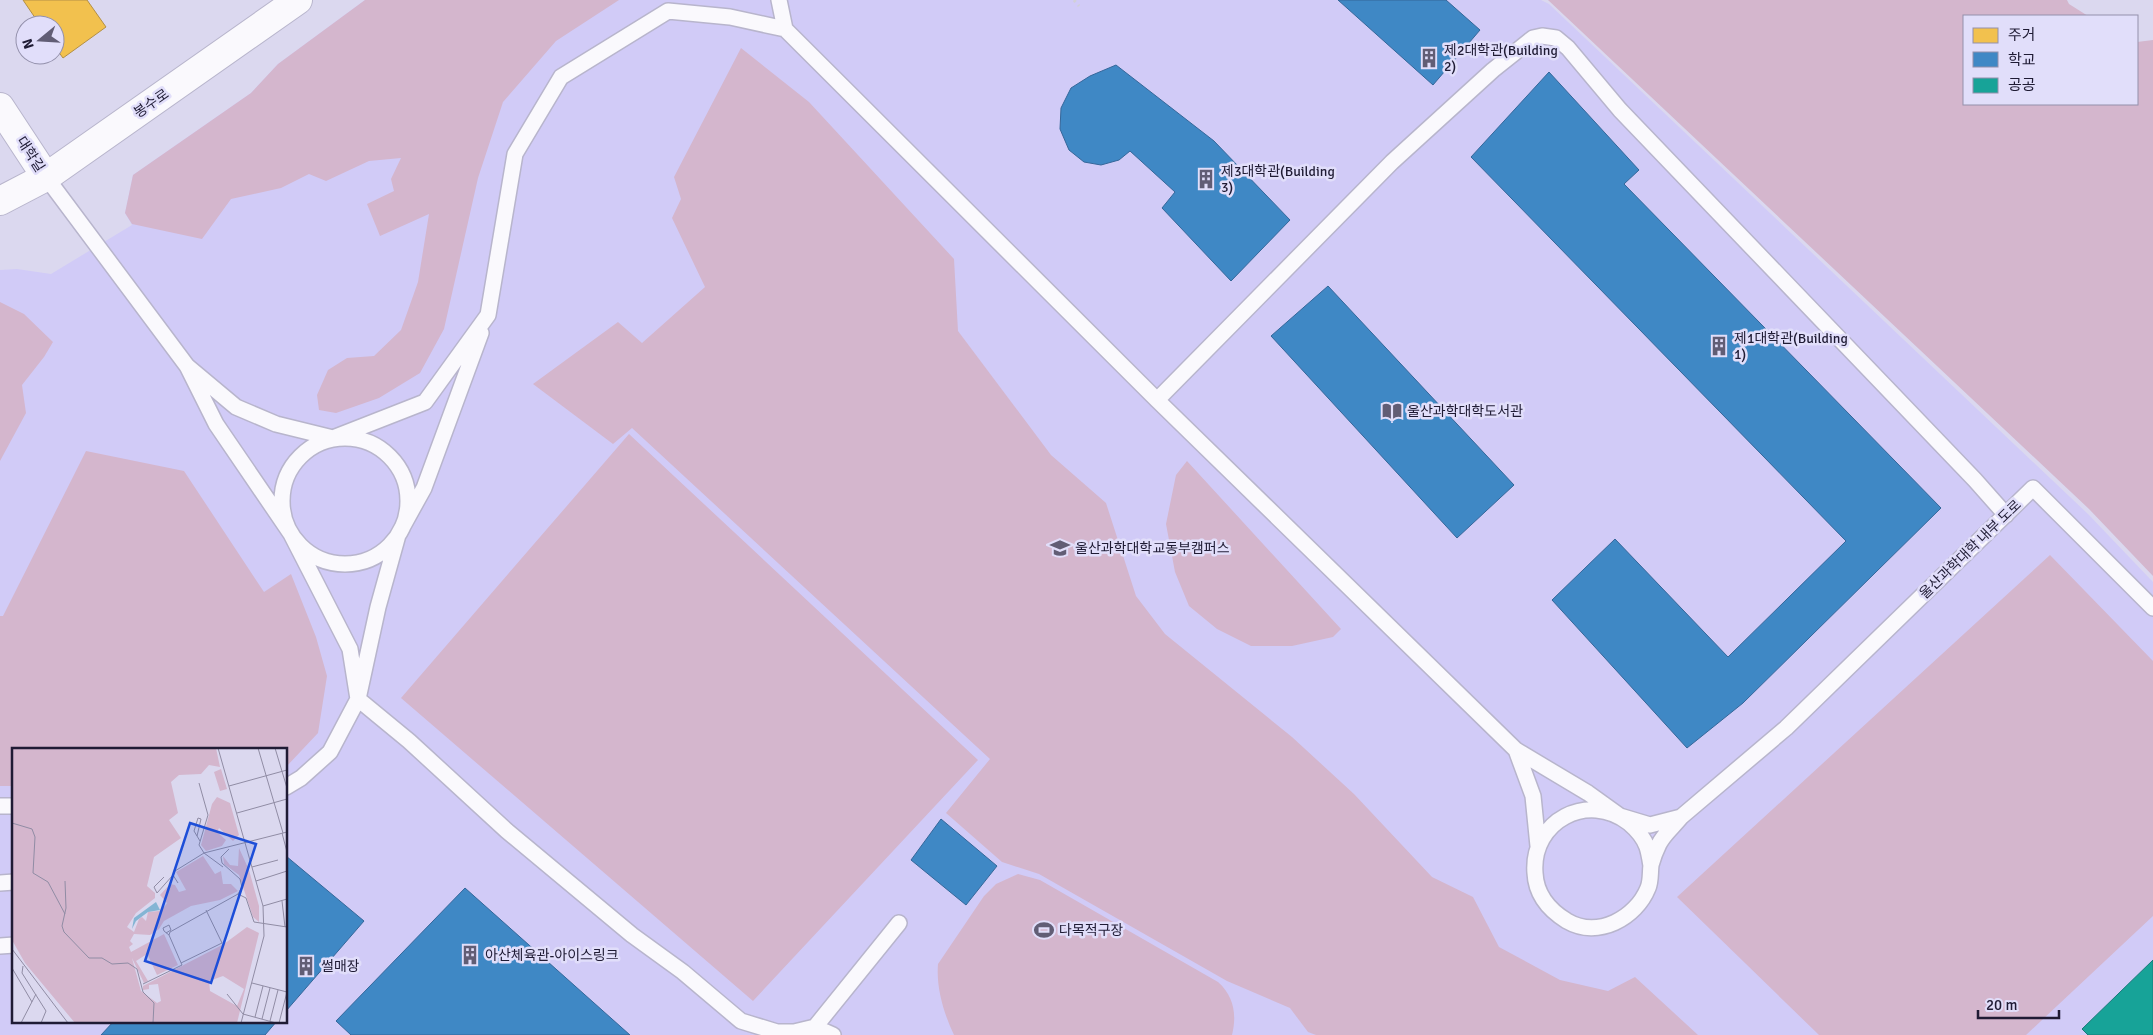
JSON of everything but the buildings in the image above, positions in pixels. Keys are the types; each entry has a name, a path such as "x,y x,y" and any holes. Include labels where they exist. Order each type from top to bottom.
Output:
{"main road":[{"name":"봉수로","path":"0,201 46,177 298,0"},
{"name":"대학길","path":"0,107 46,177"}],"lane":[{"path":"779,0 785,30"},
{"path":"46,177 187,366 216,424 291,534 305,550 324,561 344,564 365,561 384,551 398,535 424,488 488,315 515,154 561,76 668,12 730,17 785,30 1157,400 1516,750 1588,793 1636,829 1647,846 1651,866 1649,886 1640,904 1625,918 1606,926 1588,927 1570,923 1554,913 1542,899 1535,882 1534,864 1538,846 1533,796 1516,750"},
{"path":"1157,400 1392,162 1493,70 1533,38 1542,36 1556,38 1568,48 1627,117 1975,480 2006,515"},
{"path":"488,315 425,402 314,445 299,456 287,474 282,494 283,515 350,649 358,698 409,741 507,831 632,935 683,972 741,1021 777,1032 794,1034 815,1028 899,923"},
{"path":"187,366 236,407 276,424 333,438 354,438 374,444 390,457 402,475 408,495 406,516 398,535 378,607 358,698 330,752 301,778 288,786"},
{"name":"울산과학대학 내부 도로","path":"1651,866 1660,843 1681,817 1786,728 2033,488 2153,608"},
{"path":"1538,846 1548,830 1562,818 1581,810 1601,810 1650,825 1681,817"},
{"path":"815,1028 833,1035"}],"path":[{"path":"1074,0 1078,6"}],"shaded area":[{"name":"울산과학대학교동부캠퍼스","path":"365,0 1541,0 1549,4 2088,514 2153,582 2153,1035 0,1035 0,270 17,269 51,274 132,225 125,213 133,175 251,93 278,64"},
{"path":"365,0 619,0 556,41 503,102 478,178 444,329 420,373 379,398 336,413 319,410 317,395 328,370 347,358 374,356 401,330 418,282 429,214 380,236 367,204 394,191 391,179 401,158 369,161 326,181 309,174 281,188 231,199 202,239 132,224 125,213 133,175 251,93 278,64"},
{"path":"1548,0 2067,0 2069,4 2086,15 1963,15 1963,105 2138,105 2138,42 2153,40 2153,576 2089,509"},
{"path":"741,48 809,102 954,259 958,331 1051,455 1106,503 1136,596 1165,634 1292,737 1354,794 1432,877 1473,897 1499,947 1560,980 1608,991 1635,977 1698,1035 1316,1035 1308,1032 1290,1008 1227,981 1039,874 1002,862 946,813 990,759 632,428 613,444 533,384 618,322 642,343 705,287 672,218 681,199 674,177"},
{"path":"0,302 24,314 53,342 22,385 26,413 0,461"},
{"path":"629,434 978,760 753,1001 401,698"},
{"path":"86,451 184,471 264,592 291,574 316,637 327,676 318,733 288,765 288,748 12,748 12,786 0,786 0,616 3,616"},
{"path":"1187,461 1341,629 1333,637 1292,646 1251,646 1217,629 1189,606 1175,572 1166,524 1176,475"},
{"path":"2050,555 2153,661 2153,916 2026,1035 1819,1035 1677,897"},
{"name":"다목적구장","path":"1018,874 1040,880 1218,982 1228,993 1233,1006 1232,1035 954,1035 941,1001 938,964 984,896 996,884"}],"place":[{"name":"제2대학관(Building 2)","path":"1429,58"},
{"name":"제3대학관(Building 3)","path":"1206,179"},
{"name":"제1대학관(Building 1)","path":"1719,346"},
{"name":"울산과학대학도서관","path":"1392,411"},
{"name":"울산과학대학교동부캠퍼스","path":"1060,548"},
{"name":"다목적구장","path":"1044,930"},
{"name":"아산체육관-아이스링크","path":"470,955"},
{"name":"썰매장","path":"306,966"}]}
